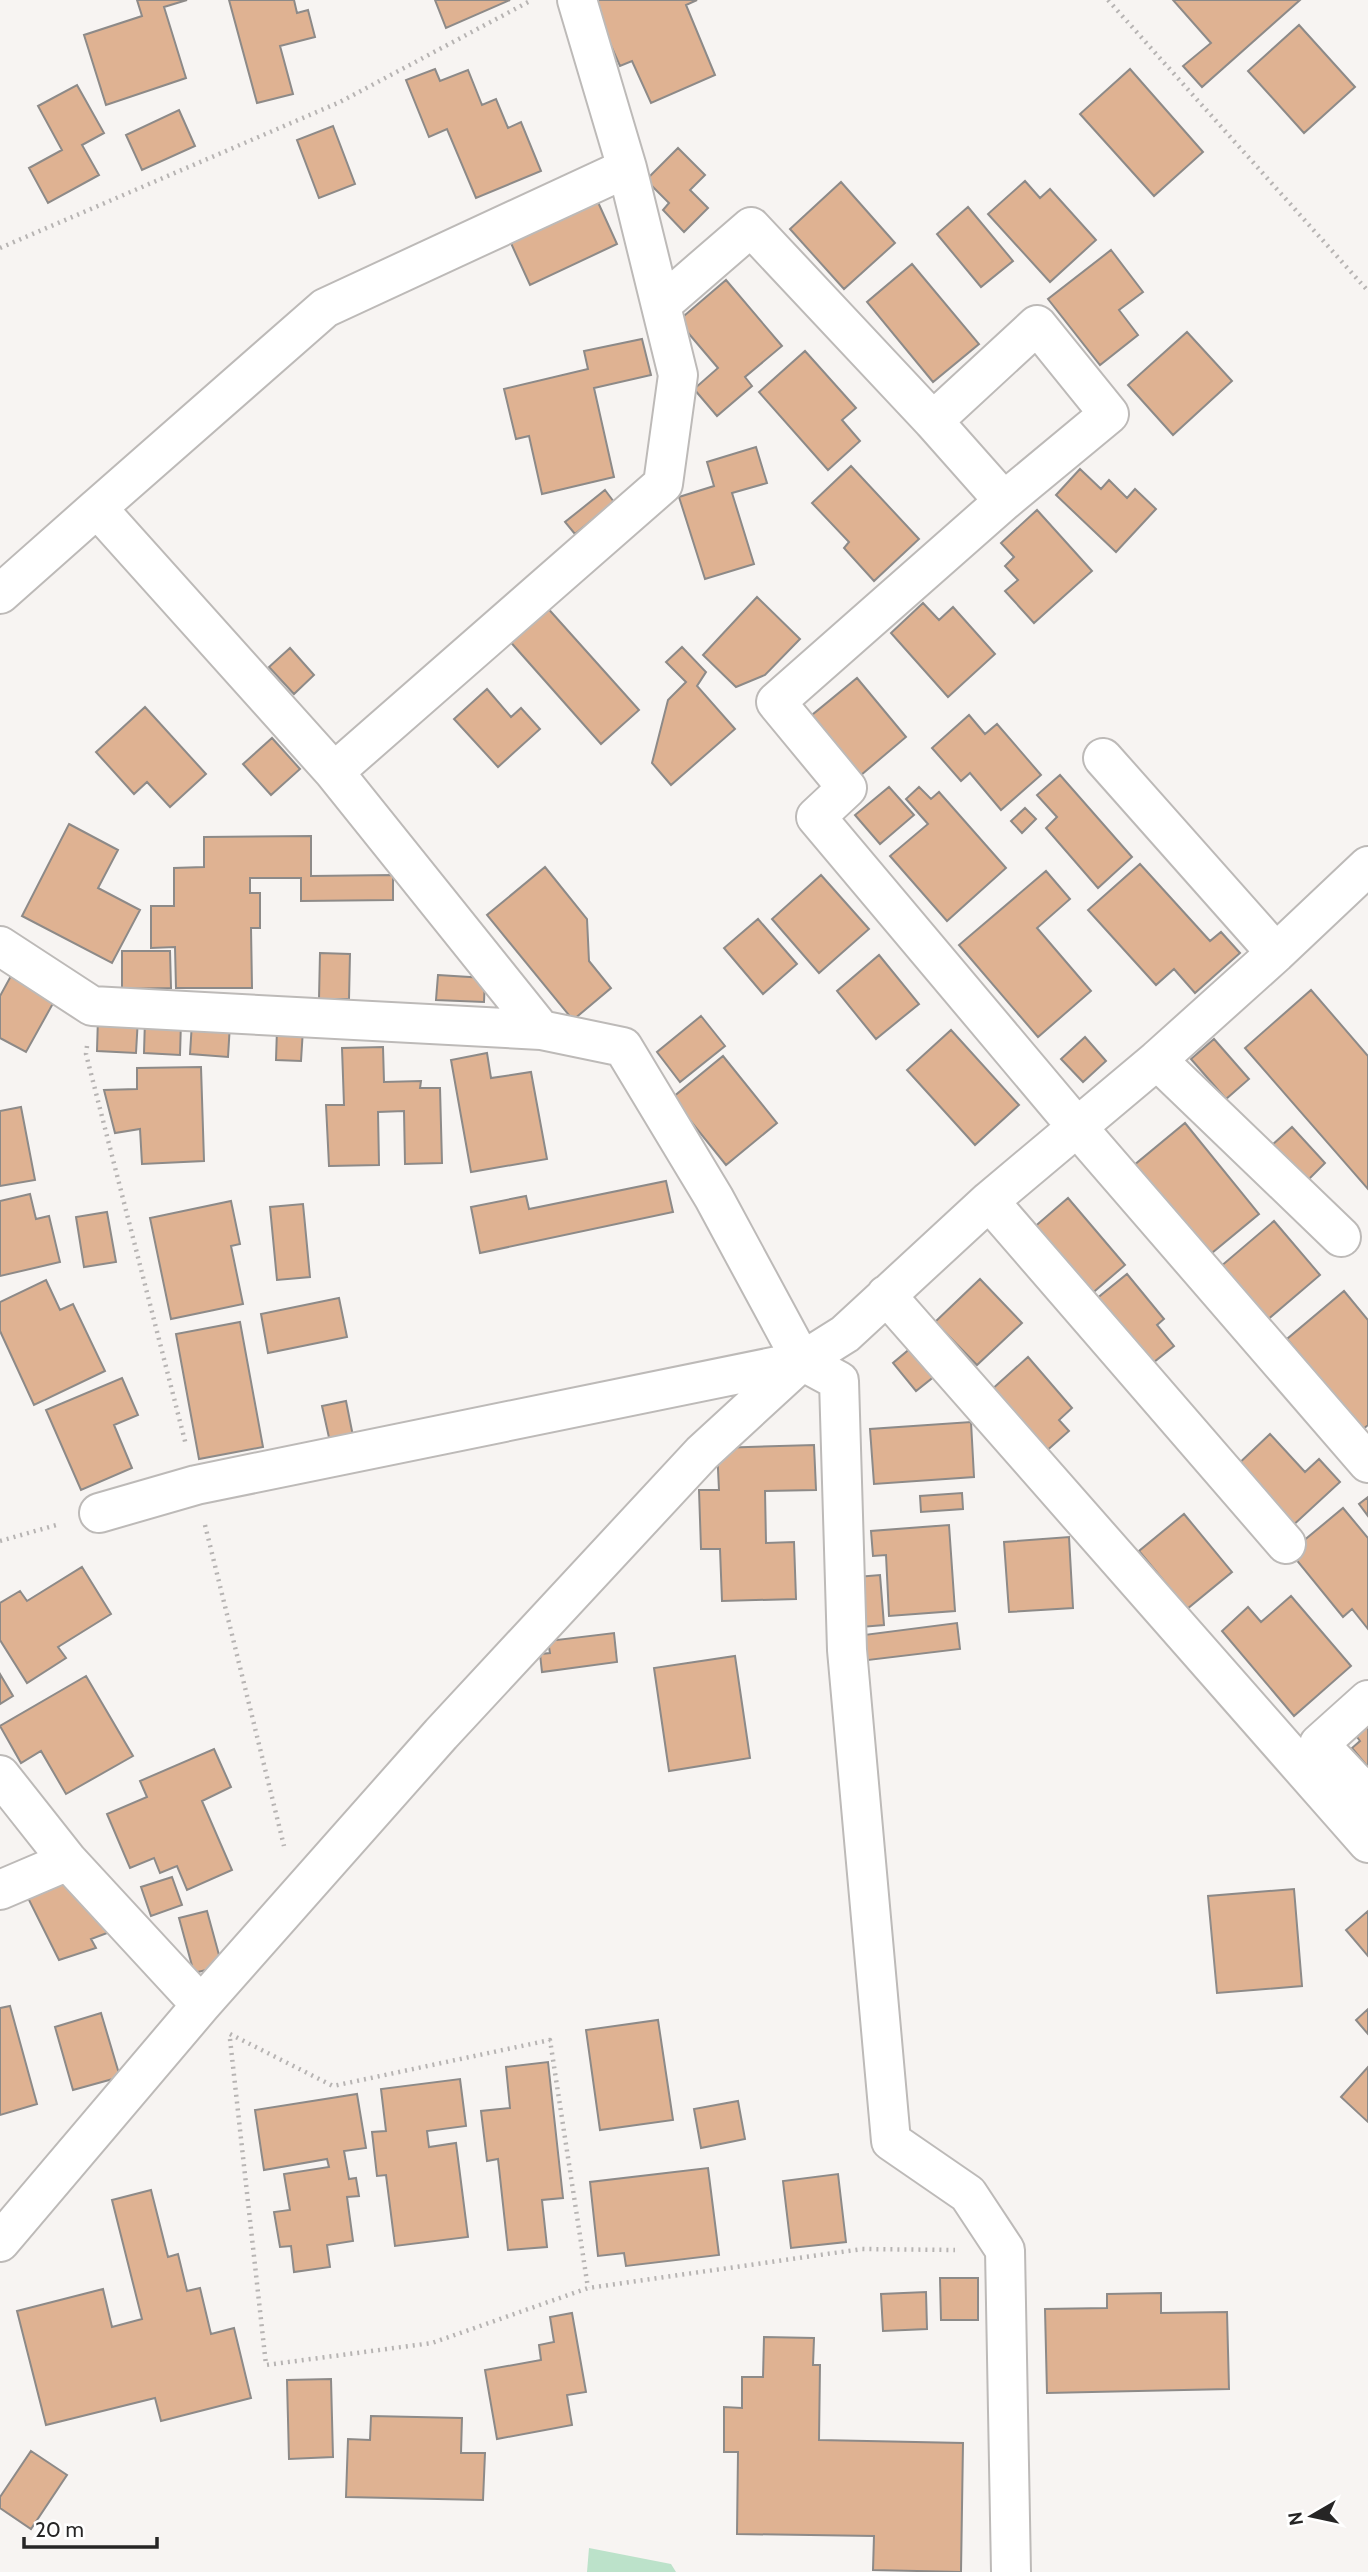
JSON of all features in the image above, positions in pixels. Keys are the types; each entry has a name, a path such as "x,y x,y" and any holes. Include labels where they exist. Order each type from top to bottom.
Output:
{"street":[{"path":"334,772 663,484 678,375 627,168 577,0"},
{"path":"0,594 325,309 627,168"},
{"path":"661,305 751,227 933,421 1004,501"},
{"path":"933,421 1037,325 1109,414 1004,501 776,702 847,788 816,817 1077,1127 1368,1463"},
{"path":"97,508 334,772 541,1030"},
{"path":"1103,758 1276,953"},
{"path":"0,2242 201,2005 441,1734 702,1453 802,1361 845,1334 989,1201 1157,1060 1368,866"},
{"path":"0,946 92,1006 541,1030 622,1047 714,1198 802,1361 839,1381 847,1650 891,2141 968,2193 1005,2250 1011,2572"},
{"path":"1157,1060 1341,1237"},
{"path":"989,1201 1286,1544"},
{"path":"886,1296 1330,1777 1368,1796"},
{"path":"99,1513 196,1485 802,1361"},
{"path":"1368,1700 1319,1744 1330,1777 1368,1843"},
{"path":"0,1774 68,1861 201,2005"},
{"path":"0,1889 68,1861"}],"path":[{"path":"0,248 340,102 532,0"},
{"path":"1108,0 1368,291"},
{"path":"92,1006 86,1054 196,1485 296,1898"},
{"path":"0,1541 99,1513"},
{"path":"588,2288 550,2040 333,2086 229,2034 266,2365 432,2343 588,2288 862,2249 1005,2250"}],"green space":[{"path":"589,2548 671,2564 676,2572 587,2572"}],"building":[{"path":"137,0 187,0 164,7 186,78 106,105 84,35 142,16"},
{"path":"229,0 294,0 297,13 308,10 315,37 280,46 293,94 257,103"},
{"path":"435,0 510,0 446,28"},
{"path":"591,0 697,0 686,5 715,75 651,103 632,61 620,66"},
{"path":"1173,0 1300,0 1202,87 1183,66 1211,43"},
{"path":"1299,25 1355,87 1304,133 1248,71"},
{"path":"435,69 440,81 468,70 482,105 496,99 508,128 521,122 541,171 476,198 447,129 429,137 406,80"},
{"path":"1130,69 1203,152 1154,196 1080,114"},
{"path":"77,85 104,133 82,145 99,175 48,203 29,168 62,150 38,106"},
{"path":"179,110 195,146 142,170 126,135"},
{"path":"333,126 355,184 319,198 297,140"},
{"path":"678,148 705,175 690,190 708,208 684,232 663,210 669,203 646,180"},
{"path":"1025,181 1040,198 1050,189 1096,240 1050,282 988,214"},
{"path":"841,182 895,243 844,289 790,229"},
{"path":"597,200 617,244 530,285 510,241"},
{"path":"968,207 1013,261 981,287 937,234"},
{"path":"1111,250 1143,292 1119,310 1138,335 1100,365 1048,299"},
{"path":"912,264 979,344 933,382 867,302"},
{"path":"726,280 782,346 745,377 752,386 717,416 694,389 718,368 678,321"},
{"path":"1187,332 1232,381 1173,435 1128,385"},
{"path":"642,339 651,375 594,388 614,477 542,494 529,436 516,439 504,389 588,369 584,351"},
{"path":"805,351 856,408 842,420 860,441 828,470 759,392"},
{"path":"756,447 767,483 732,493 754,564 705,579 679,497 714,486 707,462"},
{"path":"851,466 919,539 874,581 844,548 849,542 812,503"},
{"path":"1080,469 1101,489 1109,480 1127,498 1135,489 1156,509 1116,552 1056,495"},
{"path":"605,490 614,502 575,534 565,522"},
{"path":"1037,510 1092,571 1034,623 1005,591 1018,580 1005,566 1014,557 1001,543"},
{"path":"757,597 800,639 765,675 736,687 703,655"},
{"path":"923,603 939,620 953,607 995,654 948,697 891,633"},
{"path":"544,604 639,710 601,744 507,638"},
{"path":"682,647 706,672 697,686 735,729 671,785 652,763 668,700 686,682 666,662"},
{"path":"290,648 314,675 294,694 269,667"},
{"path":"857,678 906,737 861,775 812,715"},
{"path":"487,689 511,717 521,708 540,729 498,767 454,719"},
{"path":"145,707 206,774 170,807 147,782 134,794 96,752"},
{"path":"969,715 985,734 997,724 1041,775 1001,810 970,773 961,781 932,748"},
{"path":"272,738 300,769 271,795 243,764"},
{"path":"1060,775 1132,857 1098,888 1046,828 1057,817 1037,795"},
{"path":"889,787 914,815 880,844 855,815"},
{"path":"919,787 931,799 939,792 1006,868 947,921 890,856 928,824 906,799"},
{"path":"1025,808 1036,819 1022,833 1011,821"},
{"path":"69,824 118,850 98,888 140,910 112,963 22,916"},
{"path":"311,836 311,876 393,875 393,900 301,901 301,878 250,878 250,893 260,893 260,928 251,928 252,988 176,988 175,947 151,948 151,906 174,906 174,868 204,867 204,837"},
{"path":"1140,864 1210,941 1221,932 1240,953 1195,993 1174,969 1156,985 1088,910"},
{"path":"545,867 587,919 589,961 611,988 573,1020 487,915"},
{"path":"1046,871 1070,899 1037,928 1091,991 1038,1037 959,945"},
{"path":"821,875 869,929 819,973 772,919"},
{"path":"758,919 797,964 763,994 724,948"},
{"path":"122,951 170,951 171,988 122,989"},
{"path":"320,953 350,954 349,999 319,999"},
{"path":"879,955 919,1004 876,1039 837,991"},
{"path":"12,974 56,998 26,1052 0,1038 0,996"},
{"path":"438,975 485,978 484,1002 436,1000"},
{"path":"1311,990 1368,1056 1368,1189 1245,1048"},
{"path":"701,1016 725,1046 680,1082 657,1052"},
{"path":"98,1017 138,1018 136,1053 97,1051"},
{"path":"145,1019 181,1021 180,1055 144,1053"},
{"path":"192,1022 230,1024 228,1057 190,1054"},
{"path":"277,1029 303,1029 301,1061 276,1060"},
{"path":"951,1030 1019,1105 975,1145 907,1070"},
{"path":"1085,1037 1106,1061 1083,1082 1061,1059"},
{"path":"1214,1039 1249,1079 1226,1099 1191,1059"},
{"path":"383,1047 384,1082 421,1081 420,1088 440,1088 442,1163 405,1164 404,1111 378,1112 379,1165 329,1166 326,1105 344,1105 342,1048"},
{"path":"487,1053 491,1078 531,1072 547,1159 471,1172 451,1060"},
{"path":"723,1056 777,1123 726,1165 672,1098"},
{"path":"201,1067 204,1161 142,1164 140,1129 115,1133 104,1090 137,1089 137,1068"},
{"path":"21,1107 35,1180 0,1186 0,1111"},
{"path":"1185,1123 1259,1214 1207,1257 1133,1166"},
{"path":"1292,1127 1325,1163 1305,1183 1271,1146"},
{"path":"666,1181 673,1212 480,1253 471,1207 526,1196 529,1209"},
{"path":"30,1194 36,1219 49,1216 60,1262 0,1276 0,1201"},
{"path":"1068,1198 1125,1265 1089,1296 1032,1229"},
{"path":"231,1201 240,1244 231,1246 243,1304 171,1319 150,1218"},
{"path":"303,1204 310,1277 277,1280 270,1207"},
{"path":"107,1212 116,1262 84,1267 76,1217"},
{"path":"1274,1221 1320,1275 1266,1321 1220,1267"},
{"path":"1127,1274 1164,1319 1157,1325 1174,1346 1144,1370 1090,1304"},
{"path":"980,1279 1022,1323 977,1365 935,1322"},
{"path":"46,1280 60,1310 73,1304 105,1371 34,1405 0,1331 0,1302"},
{"path":"1344,1291 1368,1320 1368,1425 1362,1430 1287,1339"},
{"path":"339,1298 347,1337 268,1353 261,1314"},
{"path":"240,1322 263,1447 199,1459 176,1334"},
{"path":"912,1347 936,1375 916,1391 893,1363"},
{"path":"1028,1357 1072,1408 1059,1420 1069,1431 1044,1453 990,1391"},
{"path":"122,1378 138,1415 114,1425 132,1468 81,1490 46,1410"},
{"path":"346,1401 353,1436 330,1442 322,1406"},
{"path":"971,1422 974,1477 874,1484 870,1429"},
{"path":"1270,1434 1305,1472 1319,1459 1340,1482 1289,1529 1234,1468"},
{"path":"814,1445 816,1490 765,1491 766,1543 794,1542 796,1599 722,1601 720,1549 701,1549 699,1490 719,1490 717,1448"},
{"path":"962,1493 963,1509 921,1512 920,1496"},
{"path":"1368,1497 1368,1516 1359,1504"},
{"path":"1343,1508 1368,1538 1368,1629 1352,1609 1343,1617 1290,1552"},
{"path":"1184,1514 1232,1572 1187,1609 1139,1551"},
{"path":"949,1525 955,1611 889,1616 886,1555 873,1556 871,1531"},
{"path":"1069,1537 1073,1608 1009,1612 1004,1542"},
{"path":"82,1567 111,1614 58,1647 66,1658 27,1683 0,1640 0,1603 20,1591 27,1601"},
{"path":"880,1575 884,1625 861,1627 857,1577"},
{"path":"1291,1596 1351,1666 1294,1716 1222,1631 1248,1607 1261,1622"},
{"path":"957,1623 960,1649 860,1661 856,1636"},
{"path":"614,1633 617,1662 542,1672 540,1654 550,1653 548,1641"},
{"path":"735,1656 750,1758 669,1771 654,1668"},
{"path":"0,1674 13,1696 0,1704"},
{"path":"86,1676 133,1756 66,1794 41,1751 21,1763 0,1726"},
{"path":"1368,1721 1368,1767 1352,1748 1360,1741 1354,1733"},
{"path":"214,1749 231,1787 202,1801 232,1870 187,1890 177,1866 160,1873 154,1858 130,1868 107,1814 147,1797 140,1781"},
{"path":"69,1873 115,1930 91,1939 96,1948 59,1960 27,1896"},
{"path":"172,1877 182,1905 151,1916 141,1887"},
{"path":"1294,1889 1302,1986 1217,1993 1208,1896"},
{"path":"207,1911 222,1966 194,1973 179,1918"},
{"path":"1368,1911 1368,1956 1346,1930"},
{"path":"10,2006 37,2104 0,2115 0,2008"},
{"path":"1368,2009 1368,2034 1356,2020"},
{"path":"101,2013 120,2077 73,2090 55,2027"},
{"path":"658,2020 673,2120 600,2130 586,2030"},
{"path":"548,2062 563,2198 542,2200 547,2247 508,2250 498,2159 487,2161 481,2111 510,2108 506,2067"},
{"path":"1368,2067 1368,2122 1341,2097"},
{"path":"460,2079 466,2126 427,2131 429,2147 456,2143 468,2237 395,2246 386,2175 377,2176 372,2132 386,2131 381,2089"},
{"path":"357,2094 366,2148 344,2151 349,2179 356,2178 359,2196 347,2197 353,2241 327,2245 330,2267 294,2272 291,2246 280,2247 274,2212 290,2210 284,2174 329,2167 327,2159 264,2170 255,2110"},
{"path":"738,2101 745,2139 701,2148 694,2109"},
{"path":"708,2168 719,2255 626,2266 624,2253 598,2256 590,2182"},
{"path":"838,2174 846,2242 791,2248 783,2181"},
{"path":"151,2190 168,2257 178,2254 187,2291 200,2288 211,2334 234,2328 251,2398 161,2421 155,2398 46,2425 17,2311 103,2289 112,2327 142,2319 112,2200"},
{"path":"940,2278 978,2278 978,2320 941,2320"},
{"path":"926,2292 927,2329 883,2331 881,2294"},
{"path":"1161,2293 1161,2313 1227,2312 1229,2389 1047,2393 1045,2309 1107,2308 1107,2294"},
{"path":"572,2313 586,2392 567,2395 572,2425 497,2439 485,2370 541,2360 539,2345 554,2342 550,2317"},
{"path":"764,2337 814,2338 813,2365 820,2365 819,2440 963,2443 961,2572 873,2570 874,2536 737,2534 738,2452 724,2452 724,2407 742,2408 742,2377 763,2377"},
{"path":"331,2379 333,2457 289,2459 287,2380"},
{"path":"371,2416 462,2418 461,2453 485,2453 483,2500 346,2497 348,2439 370,2440"},
{"path":"31,2451 67,2475 31,2529 0,2508 0,2497"}]}
